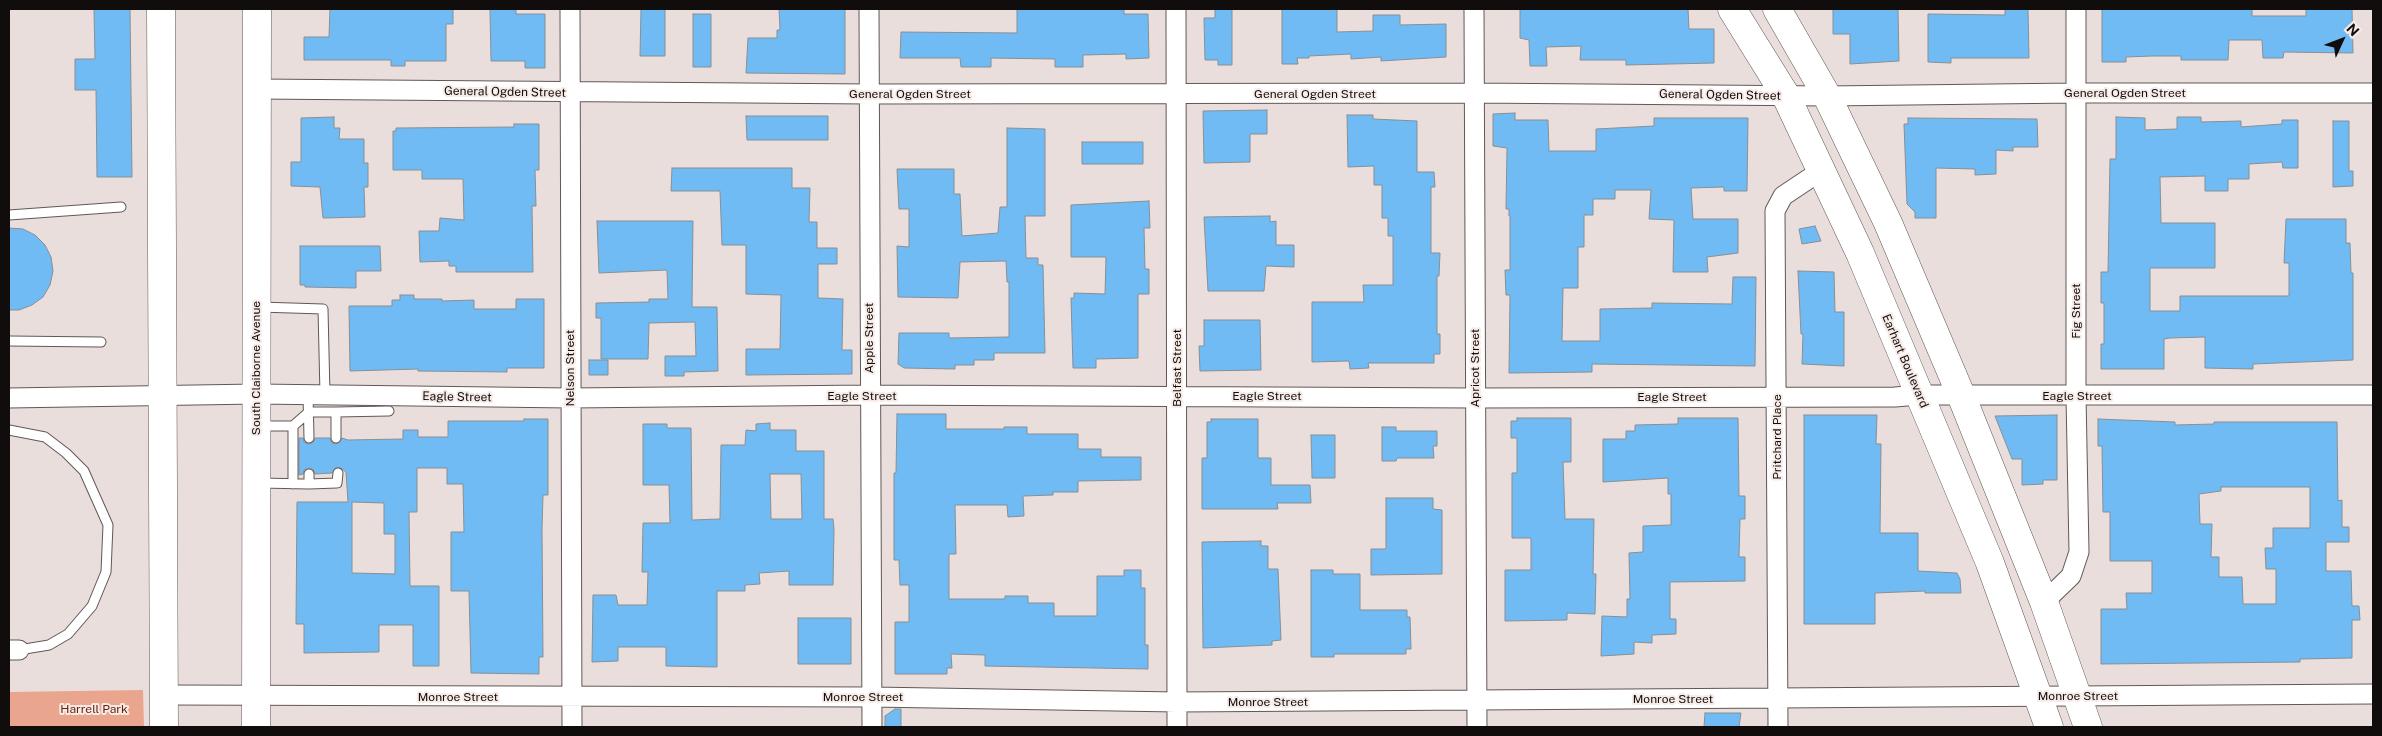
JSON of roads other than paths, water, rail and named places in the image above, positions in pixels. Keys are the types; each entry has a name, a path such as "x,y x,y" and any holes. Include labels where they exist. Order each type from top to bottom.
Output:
{"main road":[{"path":"161,9 161,394 164,727"},
{"name":"South Claiborne Avenue","path":"256,727 257,9"},
{"name":"Earhart Boulevard","path":"1732,9 1786,96 1860,253 1990,563 2049,727"},
{"path":"1777,9 1827,96 1888,222 1961,395 2044,602 2088,727"}],"street":[{"name":"Nelson Street","path":"570,9 572,727"},
{"name":"Apple Street","path":"869,9 869,395 872,727"},
{"name":"Belfast Street","path":"1176,9 1177,727"},
{"name":"Apricot Street","path":"1474,9 1474,398 1477,727"},
{"name":"Fig Street","path":"2044,602 2071,576 2079,552 2076,396 2076,9"},
{"name":"General Ogden Street","path":"257,89 570,93 1176,95 1475,93 1827,96 2075,93 2373,93"},
{"name":"Pritchard Place","path":"1778,727 1775,211 1783,196 1822,170"},
{"name":"Eagle Street","path":"9,398 161,394 257,394 314,401 370,404 570,398 869,395 1177,395 1474,398 1777,396 1895,398 1919,395 2373,395"},
{"name":"Monroe Street","path":"163,696 872,697 1177,702 2373,694"}],"lane":[{"path":"9,215 121,207"},
{"path":"257,307 323,309 309,438"},
{"path":"9,341 101,342"},
{"path":"314,401 336,412 370,404 389,411"},
{"path":"293,484 293,426 314,401"},
{"path":"336,412 336,438"},
{"path":"256,426 293,426"},
{"path":"9,430 45,437 66,453 84,471 108,525 106,572 92,606 68,634 49,645 14,650"},
{"path":"255,483 293,484 309,479 337,483 338,472"}],"park label":[{"name":"Harrell Park","path":"94,709"}]}
